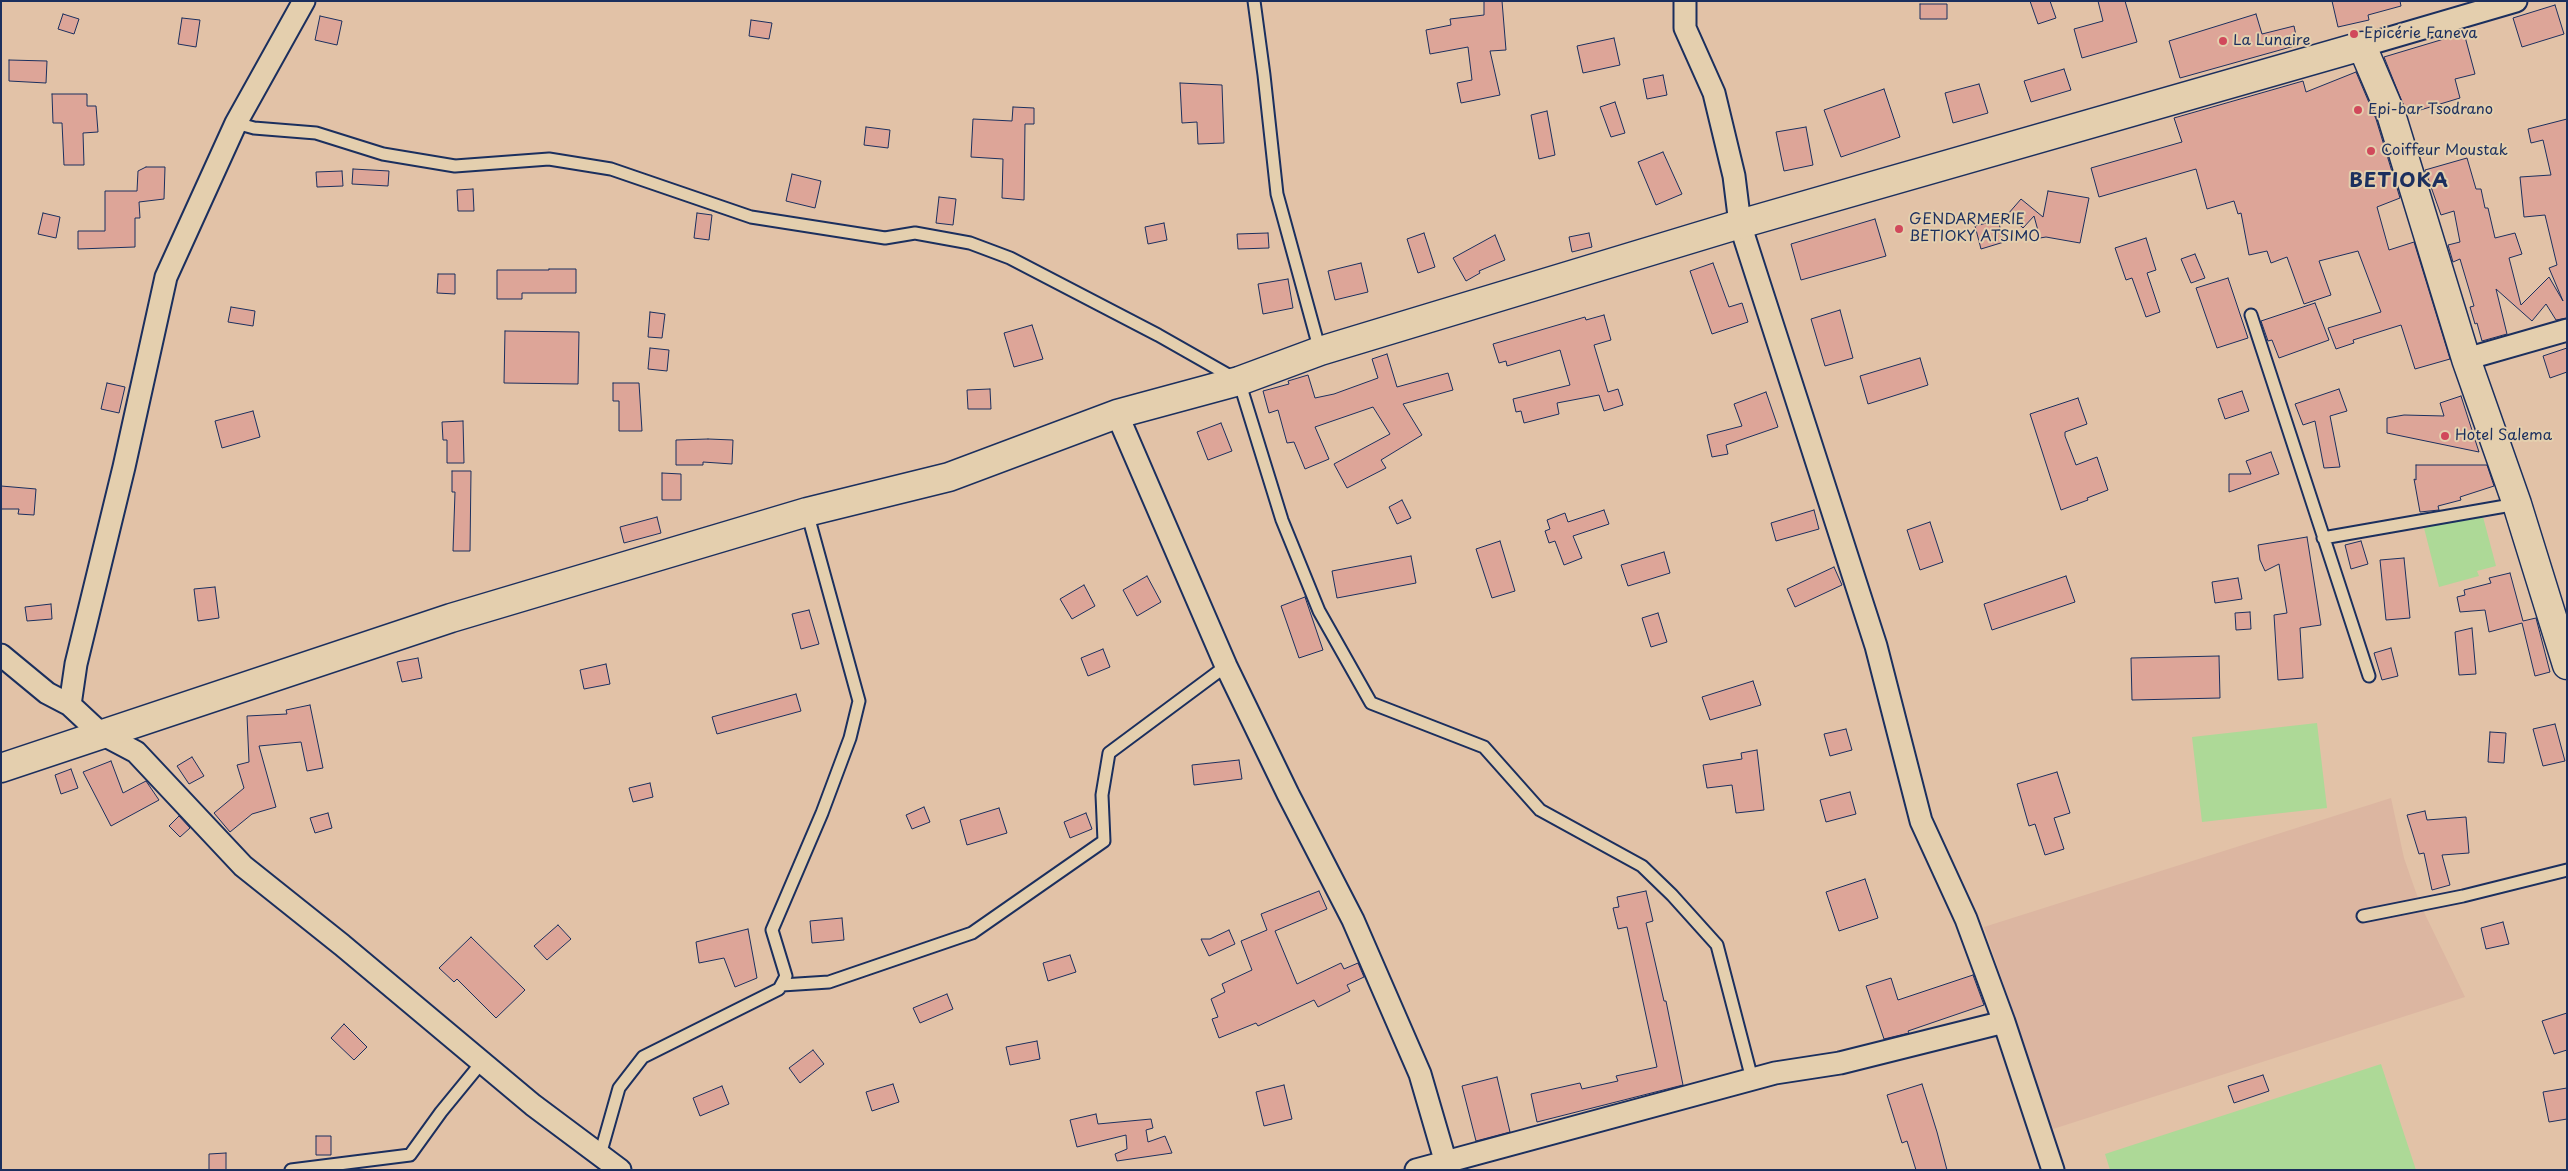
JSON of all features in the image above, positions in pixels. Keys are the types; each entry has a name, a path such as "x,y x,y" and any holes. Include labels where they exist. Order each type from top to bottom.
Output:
{"main road":[{"path":"1,768 100,733 451,618 807,512 949,476 1117,414 1239,382 1320,350 1740,224 2362,46 2392,114 2466,359 2517,504 2567,665"}],"street":[{"path":"70,705 76,664 124,467 166,277 236,124 304,1"},
{"path":"1685,1 1685,28 1714,92 1734,176 1740,224 1876,646 1921,821 1966,919 2004,1022 2053,1170"},
{"path":"2362,46 2516,1"},
{"path":"2466,359 2567,330"},
{"path":"1117,414 1226,666 1288,794 1353,920 1420,1074 1446,1166"},
{"path":"1,655 47,693 70,705 100,733 136,752 243,866 533,1105 620,1170"},
{"path":"1416,1170 1446,1166 1775,1073 1840,1063 2004,1022"}],"lane":[{"path":"1254,1 1277,194 1320,350"},
{"path":"236,124 254,128 316,133 383,154 455,166 549,160 611,169 751,217 885,238 915,233 970,243 1010,258 1158,335 1239,382 1282,520 1319,611 1371,703 1484,747 1540,810 1642,866 1672,895 1717,945 1752,1079"},
{"path":"2251,315 2368,676"},
{"path":"2323,538 2517,504"},
{"path":"600,1155 619,1088 643,1057 780,989 786,976 772,930 822,813 850,738 859,701 807,512"},
{"path":"782,985 829,982 972,933 1104,841 1102,795 1109,753 1226,666"},
{"path":"2363,916 2463,896 2567,870"},
{"path":"291,1170 410,1155 441,1112 482,1062"}],"shaded area":[{"path":"2391,798 2404,858 2420,904 2465,997 2053,1129 1984,927"}],"green space":[{"path":"2482,513 2496,566 2477,571 2479,576 2439,587 2424,528"},
{"path":"2317,723 2327,808 2202,822 2192,737"},
{"path":"2381,1064 2416,1170 2110,1170 2105,1154"}],"building":[{"path":"1484,1 1502,1 1506,50 1490,51 1500,95 1461,103 1457,83 1472,80 1468,47 1430,54 1426,30 1451,25 1450,19 1484,15"},
{"path":"2030,1 2050,1 2056,18 2038,24"},
{"path":"2098,1 2125,1 2137,42 2082,58 2074,29 2103,21"},
{"path":"2332,1 2400,1 2401,6 2368,15 2369,20 2338,27"},
{"path":"1920,4 1947,4 1947,19 1920,19"},
{"path":"2555,5 2564,34 2522,47 2513,18"},
{"path":"63,14 79,19 74,34 58,29"},
{"path":"2256,14 2262,34 2294,26 2298,45 2180,78 2169,41"},
{"path":"320,16 342,21 337,45 315,40"},
{"path":"182,18 200,20 196,47 178,44"},
{"path":"751,20 772,23 769,39 749,36"},
{"path":"2464,33 2475,74 2455,79 2460,98 2407,114 2384,57"},
{"path":"1614,38 1620,65 1583,73 1577,46"},
{"path":"9,60 47,61 46,83 9,81"},
{"path":"2064,69 2071,90 2031,102 2024,81"},
{"path":"2356,72 2376,119 2400,198 2377,207 2389,250 2414,242 2450,359 2415,369 2401,325 2353,340 2354,343 2336,349 2328,328 2381,312 2358,251 2319,261 2331,295 2304,304 2287,257 2271,263 2267,251 2249,255 2241,213 2238,214 2234,201 2207,209 2196,169 2099,197 2091,168 2182,142 2174,118 2303,81 2306,92"},
{"path":"1663,75 1667,95 1647,99 1643,79"},
{"path":"1180,83 1222,85 1224,143 1198,144 1197,122 1182,123"},
{"path":"1979,84 1988,113 1953,123 1945,93"},
{"path":"1884,89 1900,137 1841,157 1824,110"},
{"path":"52,94 87,94 87,106 96,106 98,132 83,133 84,165 64,165 62,123 53,123"},
{"path":"1615,102 1625,133 1611,137 1600,107"},
{"path":"1013,107 1034,108 1034,124 1025,124 1024,200 1002,198 1003,159 971,157 973,119 1012,121"},
{"path":"1547,111 1555,155 1539,159 1531,115"},
{"path":"2567,119 2567,318 2556,320 2546,304 2532,321 2496,289 2507,334 2482,341 2470,307 2474,306 2460,259 2453,262 2448,245 2460,242 2454,211 2441,215 2425,170 2467,158 2476,189 2481,189 2485,208 2488,208 2495,238 2515,233 2522,254 2509,258 2521,305 2549,277 2563,301 2549,268 2557,265 2545,215 2524,217 2520,177 2551,175 2543,140 2531,143 2528,129"},
{"path":"866,127 890,130 888,148 864,145"},
{"path":"1806,127 1813,165 1784,171 1776,132"},
{"path":"1663,152 1682,194 1656,205 1638,162"},
{"path":"146,167 165,167 164,199 139,202 140,218 135,218 135,247 78,249 78,231 105,231 105,191 137,191 138,171"},
{"path":"353,169 389,171 388,186 352,184"},
{"path":"342,171 343,186 317,187 316,172"},
{"path":"792,174 821,181 815,208 786,201"},
{"path":"473,189 474,211 458,211 457,190"},
{"path":"2048,191 2089,198 2080,243 2046,237 2040,238 2034,216 2023,228 2008,214 2021,199 2043,217"},
{"path":"939,197 956,199 953,225 936,223"},
{"path":"43,213 60,217 56,238 38,234"},
{"path":"697,213 712,215 709,240 694,238"},
{"path":"1875,219 1886,256 1801,280 1791,244"},
{"path":"1998,220 2004,242 1981,249 1975,226"},
{"path":"1164,223 1167,240 1148,244 1145,227"},
{"path":"1268,233 1269,248 1238,249 1237,234"},
{"path":"1424,233 1435,267 1418,273 1407,239"},
{"path":"1589,233 1592,247 1572,252 1569,237"},
{"path":"1495,235 1505,260 1479,271 1480,273 1466,281 1453,258"},
{"path":"2146,238 2156,270 2147,273 2160,312 2146,317 2132,278 2126,280 2115,248"},
{"path":"2195,254 2205,278 2191,283 2181,259"},
{"path":"1361,263 1368,292 1335,300 1328,271"},
{"path":"1713,263 1729,307 1742,303 1748,322 1712,334 1690,271"},
{"path":"576,269 576,293 522,293 522,299 497,299 497,270"},
{"path":"438,274 455,274 455,294 437,293"},
{"path":"2228,278 2248,338 2217,348 2196,288"},
{"path":"1288,279 1293,308 1263,314 1258,284"},
{"path":"2315,303 2329,340 2279,358 2272,340 2268,341 2261,321"},
{"path":"231,307 255,311 253,326 228,322"},
{"path":"1840,310 1853,358 1825,366 1811,319"},
{"path":"650,312 665,314 662,338 648,337"},
{"path":"1604,315 1611,340 1594,345 1608,392 1618,389 1623,405 1604,411 1599,395 1557,403 1559,414 1524,423 1521,411 1516,412 1513,399 1570,385 1560,350 1507,366 1506,361 1499,363 1493,344 1585,317 1586,320"},
{"path":"1032,325 1043,359 1014,367 1004,333"},
{"path":"505,331 579,332 578,384 504,383"},
{"path":"650,348 669,350 667,371 648,369"},
{"path":"2567,348 2567,372 2550,378 2543,356"},
{"path":"1387,354 1397,387 1448,373 1453,390 1403,404 1422,435 1381,460 1386,468 1347,488 1334,464 1390,434 1373,407 1315,427 1329,459 1305,469 1294,442 1287,443 1278,410 1269,413 1263,391 1289,384 1288,381 1308,375 1315,398 1334,394 1378,378 1372,359"},
{"path":"1920,358 1928,385 1868,404 1860,376"},
{"path":"107,383 125,387 119,413 101,409"},
{"path":"613,383 639,383 642,431 619,431 619,401 613,401"},
{"path":"990,389 991,409 968,409 967,390"},
{"path":"2339,389 2347,411 2330,416 2340,467 2324,468 2315,421 2303,425 2295,404"},
{"path":"2242,391 2249,411 2225,419 2218,399"},
{"path":"1766,392 1778,427 1726,445 1728,454 1712,457 1707,435 1742,426 1734,404"},
{"path":"2461,396 2479,452 2387,433 2387,418 2404,415 2444,416 2440,403"},
{"path":"2078,398 2087,424 2065,432 2065,436 2076,465 2097,457 2108,490 2061,510 2030,414"},
{"path":"253,411 260,437 222,448 215,421"},
{"path":"463,421 464,463 447,463 447,440 443,440 442,422"},
{"path":"1221,423 1232,451 1208,460 1197,432"},
{"path":"676,440 733,440 732,464 703,462 703,465 676,465"},
{"path":"2271,452 2279,474 2229,492 2229,474 2251,474 2246,461"},
{"path":"2416,465 2487,465 2494,486 2460,497 2461,500 2438,506 2439,510 2420,512 2414,479 2416,480"},
{"path":"452,471 471,471 470,551 453,551 455,492 452,492"},
{"path":"662,473 681,474 681,500 662,500"},
{"path":"1,486 36,489 34,515 18,514 19,509 1,509"},
{"path":"1402,500 1411,518 1397,524 1389,507"},
{"path":"1604,510 1609,524 1573,536 1582,558 1564,565 1555,541 1549,543 1545,531 1550,529 1547,520 1565,513 1568,522"},
{"path":"1814,510 1819,529 1776,541 1771,523"},
{"path":"657,517 661,533 624,543 620,527"},
{"path":"1930,522 1943,562 1920,570 1907,530"},
{"path":"2307,537 2321,625 2300,628 2303,678 2278,680 2274,615 2287,613 2279,564 2265,571 2260,560 2258,545"},
{"path":"1500,541 1515,591 1492,598 1476,549"},
{"path":"2361,541 2368,564 2351,569 2345,545"},
{"path":"1664,552 1670,573 1628,586 1621,565"},
{"path":"1411,556 1416,583 1337,598 1332,571"},
{"path":"2404,558 2410,618 2386,620 2380,560"},
{"path":"1834,567 1842,585 1795,607 1787,589"},
{"path":"2510,573 2523,621 2536,618 2550,672 2535,676 2522,623 2489,632 2485,610 2460,612 2457,597 2465,595 2464,590 2491,583 2489,578"},
{"path":"1147,576 1161,602 1137,616 1123,590"},
{"path":"2066,576 2075,602 1992,630 1984,604"},
{"path":"2238,578 2242,599 2215,603 2212,582"},
{"path":"1084,585 1095,606 1072,619 1060,599"},
{"path":"215,587 219,618 198,621 194,589"},
{"path":"1305,597 1323,650 1299,658 1281,606"},
{"path":"51,604 52,619 27,621 25,607"},
{"path":"809,610 819,644 801,649 792,614"},
{"path":"2250,612 2251,629 2236,630 2235,613"},
{"path":"1658,613 1667,642 1651,647 1642,618"},
{"path":"2472,628 2476,674 2459,675 2455,632"},
{"path":"2391,648 2398,676 2382,680 2374,653"},
{"path":"1103,649 1110,667 1088,676 1081,658"},
{"path":"2219,656 2220,698 2132,700 2131,658"},
{"path":"418,658 422,678 402,682 397,662"},
{"path":"606,664 610,684 584,689 580,670"},
{"path":"1753,681 1761,705 1710,720 1702,697"},
{"path":"796,694 801,711 717,734 712,717"},
{"path":"310,705 323,768 307,771 301,742 259,746 276,807 252,814 230,832 214,813 244,788 237,765 249,762 247,716 287,714 286,710"},
{"path":"2555,724 2565,761 2543,766 2533,729"},
{"path":"1846,729 1852,750 1830,756 1824,734"},
{"path":"2490,732 2506,733 2504,763 2488,762"},
{"path":"1757,750 1764,810 1736,813 1732,785 1707,788 1703,765 1742,759 1741,753"},
{"path":"192,757 204,776 189,784 177,766"},
{"path":"1239,760 1242,779 1194,785 1192,765"},
{"path":"111,761 123,793 146,781 159,800 111,826 83,772"},
{"path":"71,769 78,788 61,794 55,775"},
{"path":"2057,772 2070,813 2054,818 2064,849 2045,855 2035,824 2029,826 2017,784"},
{"path":"650,783 653,797 633,802 629,788"},
{"path":"1850,792 1856,814 1826,822 1820,800"},
{"path":"924,807 930,822 912,829 906,815"},
{"path":"999,808 1007,833 967,845 960,820"},
{"path":"2425,811 2427,820 2466,817 2469,853 2442,855 2450,885 2432,890 2424,853 2419,854 2407,815"},
{"path":"328,813 332,828 315,833 310,818"},
{"path":"1086,813 1092,829 1070,838 1064,822"},
{"path":"179,816 190,828 180,837 169,826"},
{"path":"1865,879 1878,918 1839,931 1826,892"},
{"path":"1319,891 1327,909 1275,931 1297,984 1341,963 1344,969 1358,963 1364,977 1347,985 1350,991 1318,1007 1314,1000 1258,1026 1256,1023 1219,1038 1212,1019 1218,1017 1211,999 1225,992 1222,984 1252,970 1241,941 1267,930 1261,914"},
{"path":"1646,891 1653,921 1646,923 1664,1001 1666,1001 1683,1085 1537,1122 1531,1094 1580,1083 1582,1089 1618,1081 1616,1076 1657,1067 1627,927 1618,929 1613,908 1619,907 1617,897"},
{"path":"842,918 844,940 812,943 810,921"},
{"path":"2503,922 2509,944 2486,949 2481,928"},
{"path":"558,925 571,939 547,960 534,946"},
{"path":"748,929 757,978 735,987 724,958 699,963 696,942"},
{"path":"1229,930 1235,944 1209,956 1201,939 1210,939"},
{"path":"471,937 525,990 496,1018 457,979 454,982 439,968"},
{"path":"1070,955 1076,972 1048,981 1043,963"},
{"path":"1973,975 1984,1005 1908,1031 1909,1033 1884,1039 1866,986 1891,978 1898,1000"},
{"path":"947,994 953,1009 920,1023 913,1008"},
{"path":"2567,1013 2567,1050 2554,1054 2542,1021"},
{"path":"344,1024 367,1047 354,1060 331,1038"},
{"path":"1037,1041 1040,1059 1010,1065 1006,1047"},
{"path":"813,1050 824,1064 800,1083 789,1068"},
{"path":"2263,1075 2269,1091 2234,1103 2228,1086"},
{"path":"1497,1077 1510,1132 1476,1141 1462,1086"},
{"path":"893,1084 899,1102 872,1111 866,1092"},
{"path":"1922,1084 1947,1170 1916,1170 1907,1141 1902,1143 1887,1095"},
{"path":"1284,1085 1292,1119 1264,1126 1256,1092"},
{"path":"722,1086 729,1104 700,1116 693,1098"},
{"path":"2567,1088 2567,1119 2549,1122 2543,1092"},
{"path":"1096,1114 1098,1124 1151,1119 1153,1128 1146,1130 1148,1142 1165,1136 1172,1153 1117,1161 1115,1154 1127,1149 1126,1135 1077,1147 1070,1120"},
{"path":"316,1136 331,1136 331,1155 316,1155"},
{"path":"226,1153 226,1170 209,1170 209,1154"}],"place":[{"name":"Epicérie Faneva","path":"2354,34"},
{"name":"La Lunaire","path":"2223,41"},
{"name":"Epi-bar Tsodrano","path":"2358,110"},
{"name":"Coiffeur Moustak","path":"2371,151"},
{"name":"GENDARMERIE BETIOKY ATSIMO","path":"1899,229"},
{"name":"Hotel Salema","path":"2445,436"}],"district":[{"name":"BETIOKA","path":"2399,181"}]}
